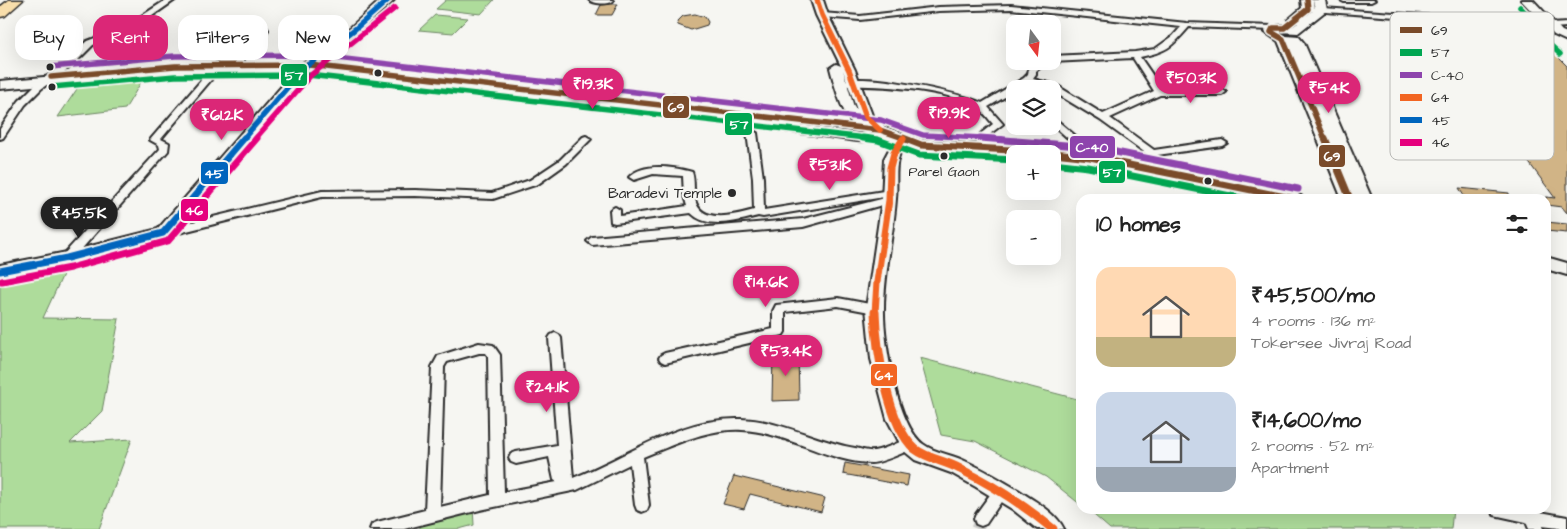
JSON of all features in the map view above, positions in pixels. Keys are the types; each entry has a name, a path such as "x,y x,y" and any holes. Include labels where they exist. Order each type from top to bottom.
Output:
{"main road":[{"path":"0,3 4,0"},
{"path":"0,13 17,0"}],"street":[{"path":"0,136 22,103 90,44 129,28 171,0"},
{"path":"163,233 306,67 355,29 388,0"},
{"path":"593,0 609,1"},
{"path":"806,0 822,21"},
{"path":"817,0 822,21 848,83 848,108 860,123 887,136"},
{"path":"939,9 940,0"},
{"path":"1344,0 1371,0"},
{"path":"1527,0 1541,12"},
{"path":"1284,33 1307,4 1391,12"},
{"path":"1284,33 1320,5"},
{"path":"822,21 939,9 1011,7 1187,26 1284,33 1298,43 1363,194"},
{"path":"1061,59 1135,55 1158,51 1176,38 1187,26"},
{"path":"1562,29 1556,37 1567,47"},
{"path":"1284,33 1348,194"},
{"path":"1135,55 1159,92"},
{"path":"235,65 239,60"},
{"path":"67,258 165,149 164,143 155,140 218,67 235,65 306,67 614,102 887,136 921,145 1006,157"},
{"path":"0,81 218,67 306,67"},
{"path":"0,85 48,79"},
{"path":"848,83 886,83 930,90 982,107 998,124 978,140"},
{"path":"1061,92 1103,118 1152,153 1222,143"},
{"path":"1103,118 1159,92 1222,92"},
{"path":"982,107 1006,94"},
{"path":"1061,127 1075,140"},
{"path":"752,133 758,178 759,212"},
{"path":"887,136 890,169 889,197 874,309 879,348 893,413 899,428 910,444 934,460 954,465 1002,489 1030,508 1053,529"},
{"path":"0,271 67,258 322,194 415,193 493,196 534,182 563,162 586,139"},
{"path":"990,154 1044,152 1090,157 1155,169 1184,179"},
{"path":"1152,153 1155,169"},
{"path":"1061,162 1083,163 1184,179 1252,194"},
{"path":"634,177 640,172 672,171 688,174 693,209 699,215 716,220 759,212 767,214 889,197"},
{"path":"592,241 803,223 889,197"},
{"path":"615,210 615,220 693,209"},
{"path":"1551,264 1567,269"},
{"path":"1551,271 1567,276"},
{"path":"665,358 779,332 780,322 778,314 780,308 838,302 874,309"},
{"path":"555,338 560,454 559,476 566,484"},
{"path":"432,514 440,363 442,359 450,355 479,348 489,348 494,355 498,499"},
{"path":"377,529 405,525 432,514 541,488 566,484 689,433 717,426 740,424 762,426 841,452 873,457 910,444"},
{"path":"516,458 552,450 560,454"},
{"path":"636,454 642,505"},
{"path":"522,489 541,488"},
{"path":"981,519 1002,489"},
{"path":"1510,514 1534,523 1567,524"}],"green space":[{"path":"446,0 494,0 481,14 436,9"},
{"path":"435,15 468,18 453,33 419,30"},
{"path":"143,79 125,109 58,117 79,86"},
{"path":"66,268 43,318 119,319 102,411 70,443 132,439 99,529 0,529 0,281"},
{"path":"920,358 1076,399 1076,501 1046,477 975,441 941,435"},
{"path":"473,507 474,525 459,529 420,529 420,518"},
{"path":"1093,514 1452,514 1451,529 1110,529"}],"building":[{"path":"618,4 612,15 596,15 601,5"},
{"path":"695,14 705,17 708,22 707,25 691,30 678,25 677,22 683,16"},
{"path":"1554,54 1567,66 1567,213 1562,207 1551,206 1551,198 1555,198 1527,160 1554,160"},
{"path":"1459,188 1509,193 1509,194 1463,194"},
{"path":"1551,222 1567,224 1567,233 1551,231"},
{"path":"798,352 799,400 772,401 773,353"},
{"path":"845,463 909,475 907,486 843,474"},
{"path":"734,476 825,498 821,512 750,494 744,509 723,504"}],"tunnel":[{"path":"977,529 981,519"}],"transit line":[{"name":"45","path":"0,271 67,258 163,233 304,68 355,29 388,0"},
{"name":"64","path":"817,0 822,15 849,70 866,117 880,130"},
{"name":"69","path":"1307,0 1308,9 1284,28 1273,28 1271,32 1283,39 1348,194"},
{"name":"57","path":"1520,7 1525,12"},
{"name":"46","path":"2,281 70,268 168,241 311,75 395,8"},
{"name":"57","path":"1554,49 1560,54"},
{"name":"C-40","path":"50,67 175,56 310,55 881,120 923,135 1046,142 1091,147 1298,189"},
{"name":"69","path":"51,77 175,66 309,65 880,130 921,145 1045,152 1090,157 1271,194"},
{"name":"57","path":"52,87 175,76 308,75 878,140 919,155 1006,160"},
{"name":"64","path":"903,139 892,160 889,200 875,309 881,361 896,419 902,432 915,449 927,456 961,469 985,482 1009,496 1053,529"},
{"name":"57","path":"1061,164 1088,167 1220,194"}],"place":[{"name":"Parel Gaon","path":"944,156"},
{"name":"Baradevi Temple","path":"732,193"}]}
